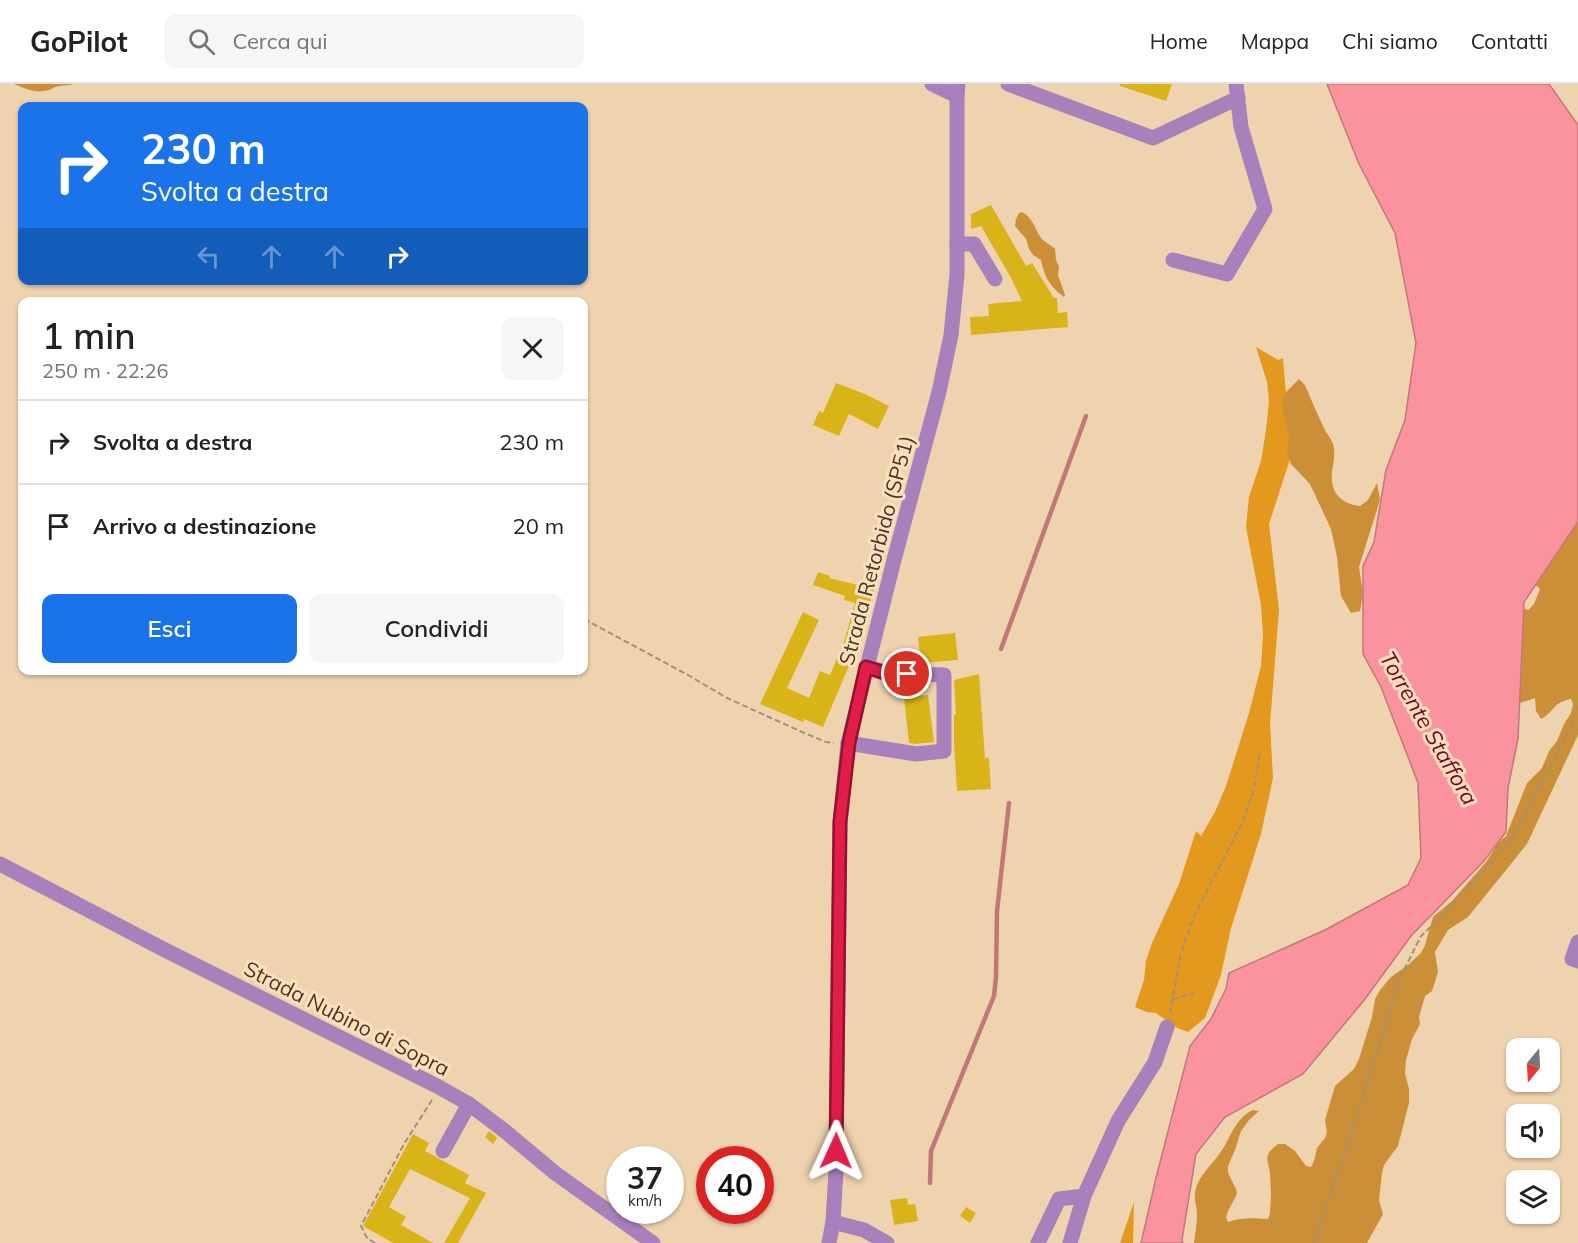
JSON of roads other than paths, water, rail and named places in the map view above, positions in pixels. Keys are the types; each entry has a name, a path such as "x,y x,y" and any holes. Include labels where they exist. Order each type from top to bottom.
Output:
{"street":[{"path":"932,84 958,90"},
{"path":"1008,84 1153,138 1237,91 1241,127 1265,209 1227,274 1173,260"},
{"name":"Strada Retorbido (SP51)","path":"829,1243 836,1171 840,822 849,743 866,667 939,392 951,335 957,276 958,90"},
{"path":"957,244 974,244 995,279"},
{"path":"849,743 915,754 944,751 944,675 888,674 866,667"},
{"name":"Strada Nubino di Sopra","path":"0,864 469,1104 506,1131 555,1173 653,1243"},
{"path":"1578,942 1572,959 1578,961"},
{"path":"1070,1243 1084,1196 1118,1121 1155,1062 1167,1027"},
{"path":"442,1151 469,1104"},
{"path":"1038,1243 1059,1198 1084,1196"},
{"path":"832,1222 864,1230 888,1243"}],"water":[{"name":"Torrente Staffora","path":"1327,84 1549,84 1578,125 1578,522 1524,602 1518,739 1508,788 1506,832 1484,861 1411,936 1365,999 1303,1074 1225,1117 1196,1154 1183,1243 1141,1243 1190,1046 1211,1019 1226,989 1229,973 1325,930 1408,885 1421,858 1418,783 1381,687 1363,654 1363,566 1374,542 1386,470 1405,420 1416,343 1395,233 1359,164"}],"waterway":[{"path":"1001,649 1086,416"},
{"path":"930,1183 931,1151 994,996 997,911 1009,803"}]}
